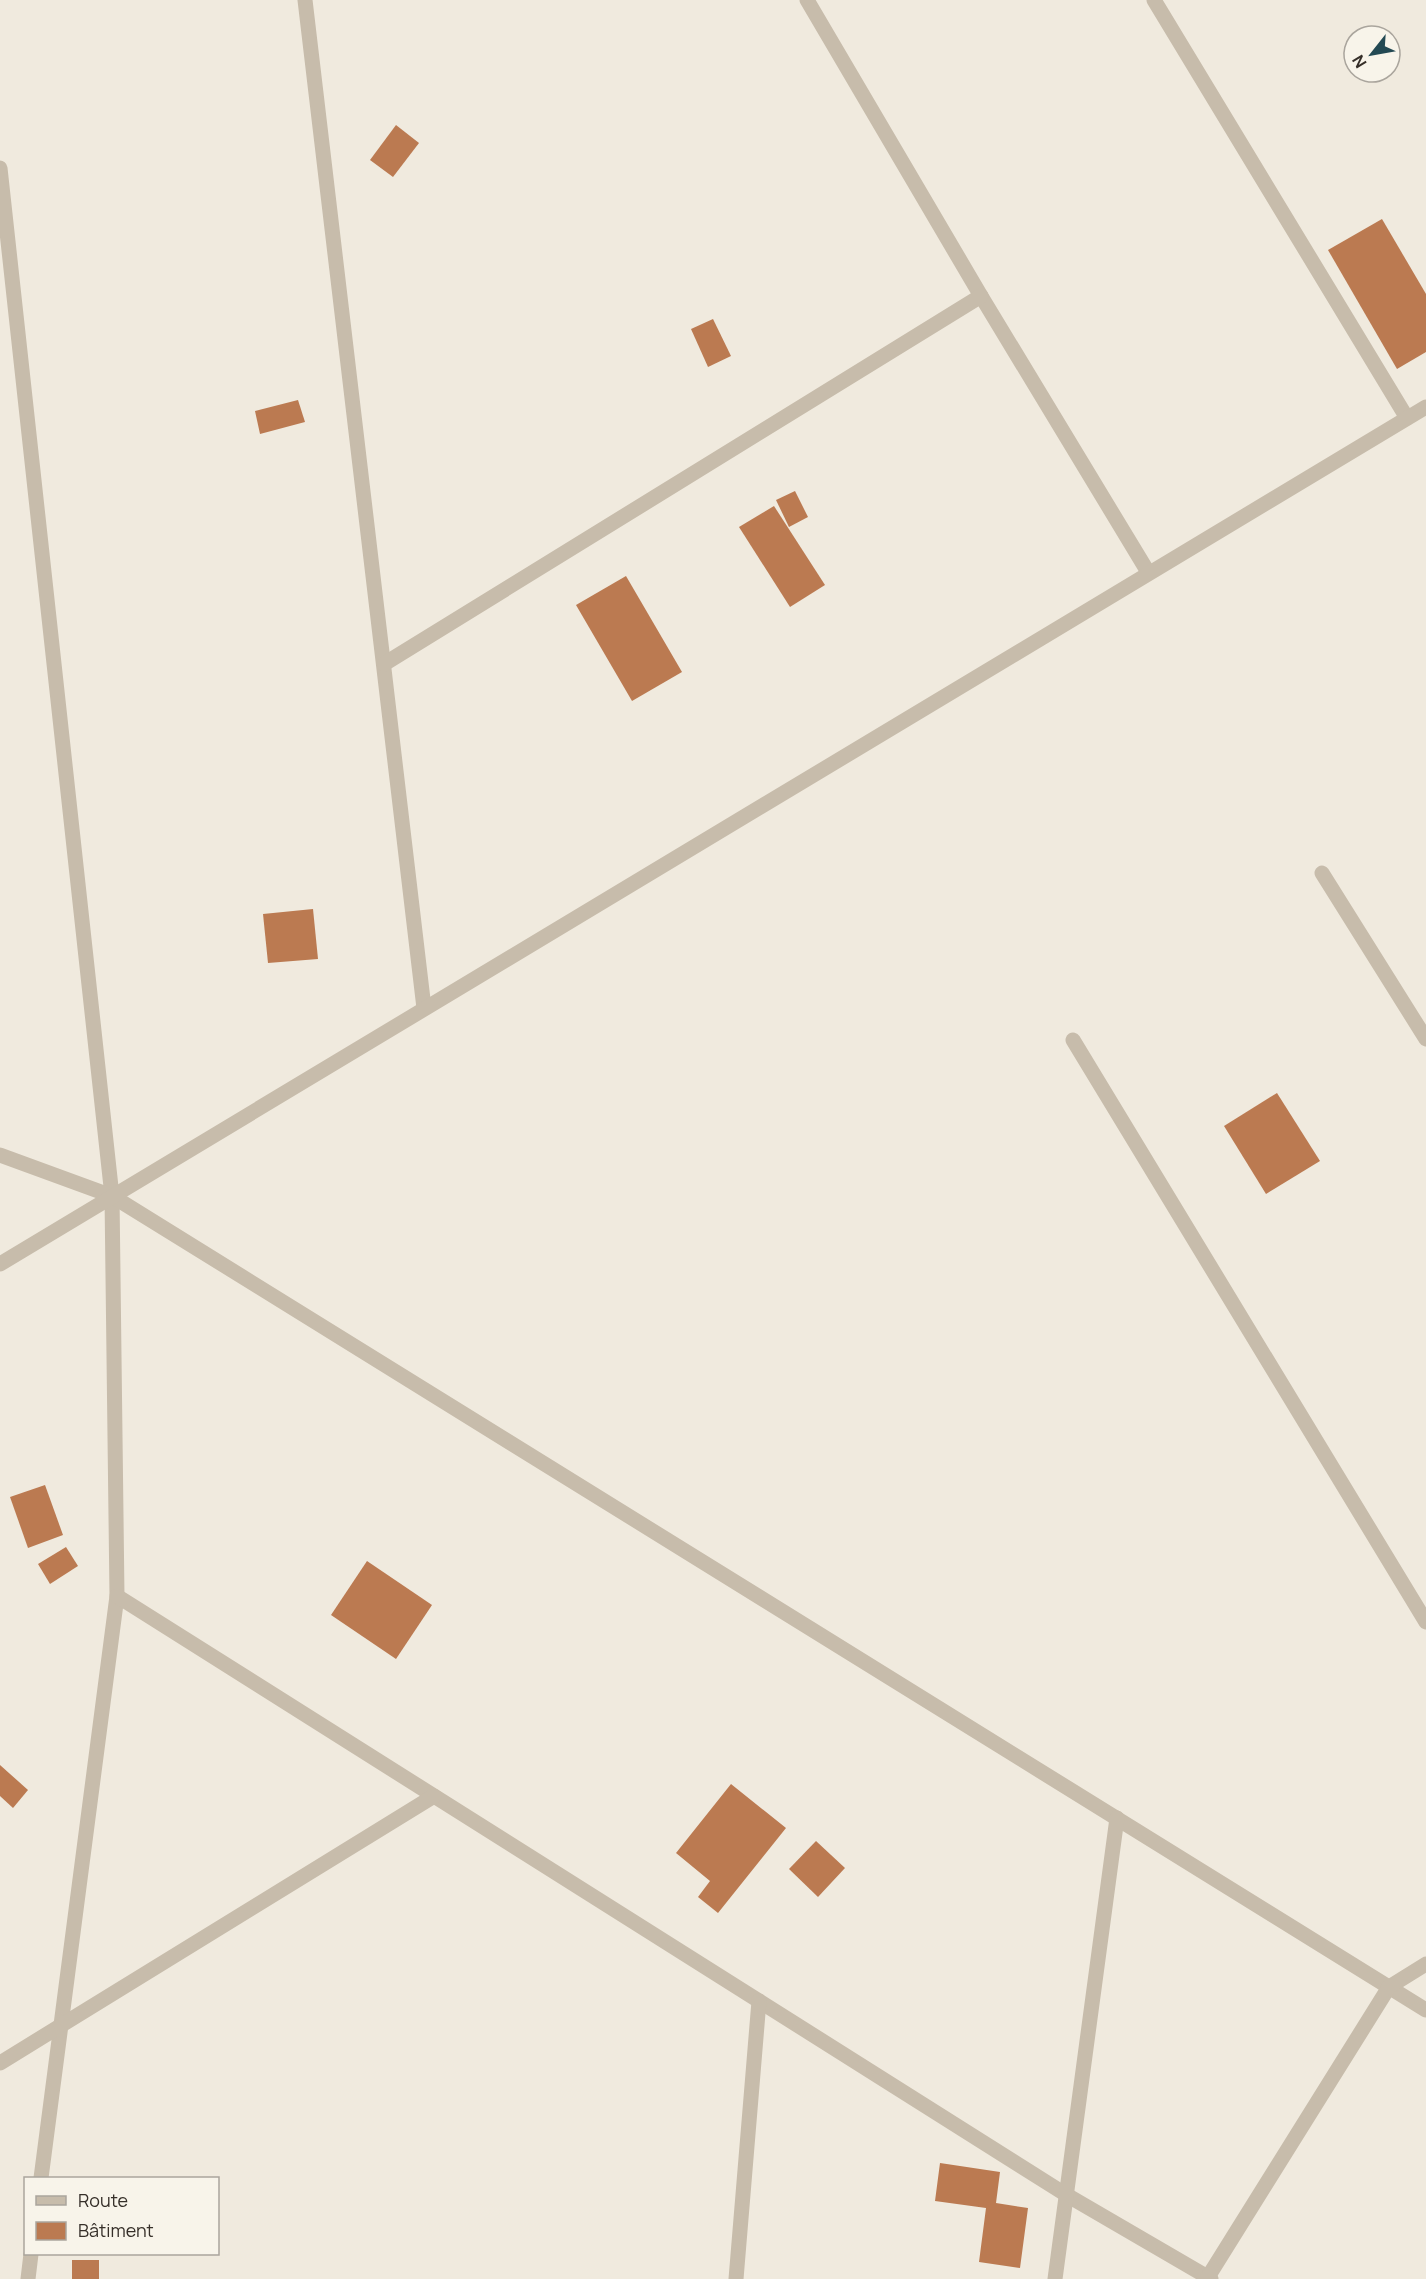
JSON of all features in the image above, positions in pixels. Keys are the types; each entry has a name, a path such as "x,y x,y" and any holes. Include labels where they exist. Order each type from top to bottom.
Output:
{"street":[{"path":"305,0 424,1008"},
{"path":"807,0 981,296 1148,572"},
{"path":"1154,0 1407,418"},
{"path":"0,168 112,1196 117,1596 41,2177"},
{"path":"384,664 981,296"},
{"path":"0,1264 1426,407"},
{"path":"1322,873 1426,1039"},
{"path":"1073,1041 1426,1622"},
{"path":"0,1155 112,1196 1426,2010"},
{"path":"117,1596 1065,2194 1209,2278 1389,1987 1426,1964"},
{"path":"0,2063 434,1796"},
{"path":"1055,2279 1117,1818"},
{"path":"736,2279 759,2001"},
{"path":"28,2279 31,2255"}],"building":[{"path":"396,125 419,143 393,177 370,160"},
{"path":"1382,219 1426,294 1426,352 1397,369 1328,250"},
{"path":"713,319 731,356 708,367 691,329"},
{"path":"298,400 305,422 260,434 255,411"},
{"path":"795,491 808,517 789,527 776,500"},
{"path":"774,506 825,585 790,607 739,527"},
{"path":"626,576 682,672 632,701 576,605"},
{"path":"313,909 318,959 268,963 263,914"},
{"path":"1277,1093 1320,1161 1266,1194 1224,1126"},
{"path":"45,1485 63,1535 28,1548 10,1497"},
{"path":"66,1547 78,1566 50,1584 38,1564"},
{"path":"367,1561 432,1605 396,1659 331,1615"},
{"path":"0,1765 28,1790 13,1808 0,1796"},
{"path":"731,1784 786,1828 718,1913 698,1897 710,1881 676,1853"},
{"path":"816,1841 845,1868 818,1897 789,1869"},
{"path":"940,2163 1000,2172 996,2203 1028,2208 1020,2268 979,2262 986,2208 935,2201"},
{"path":"72,2260 99,2260 99,2279 72,2279"}]}
